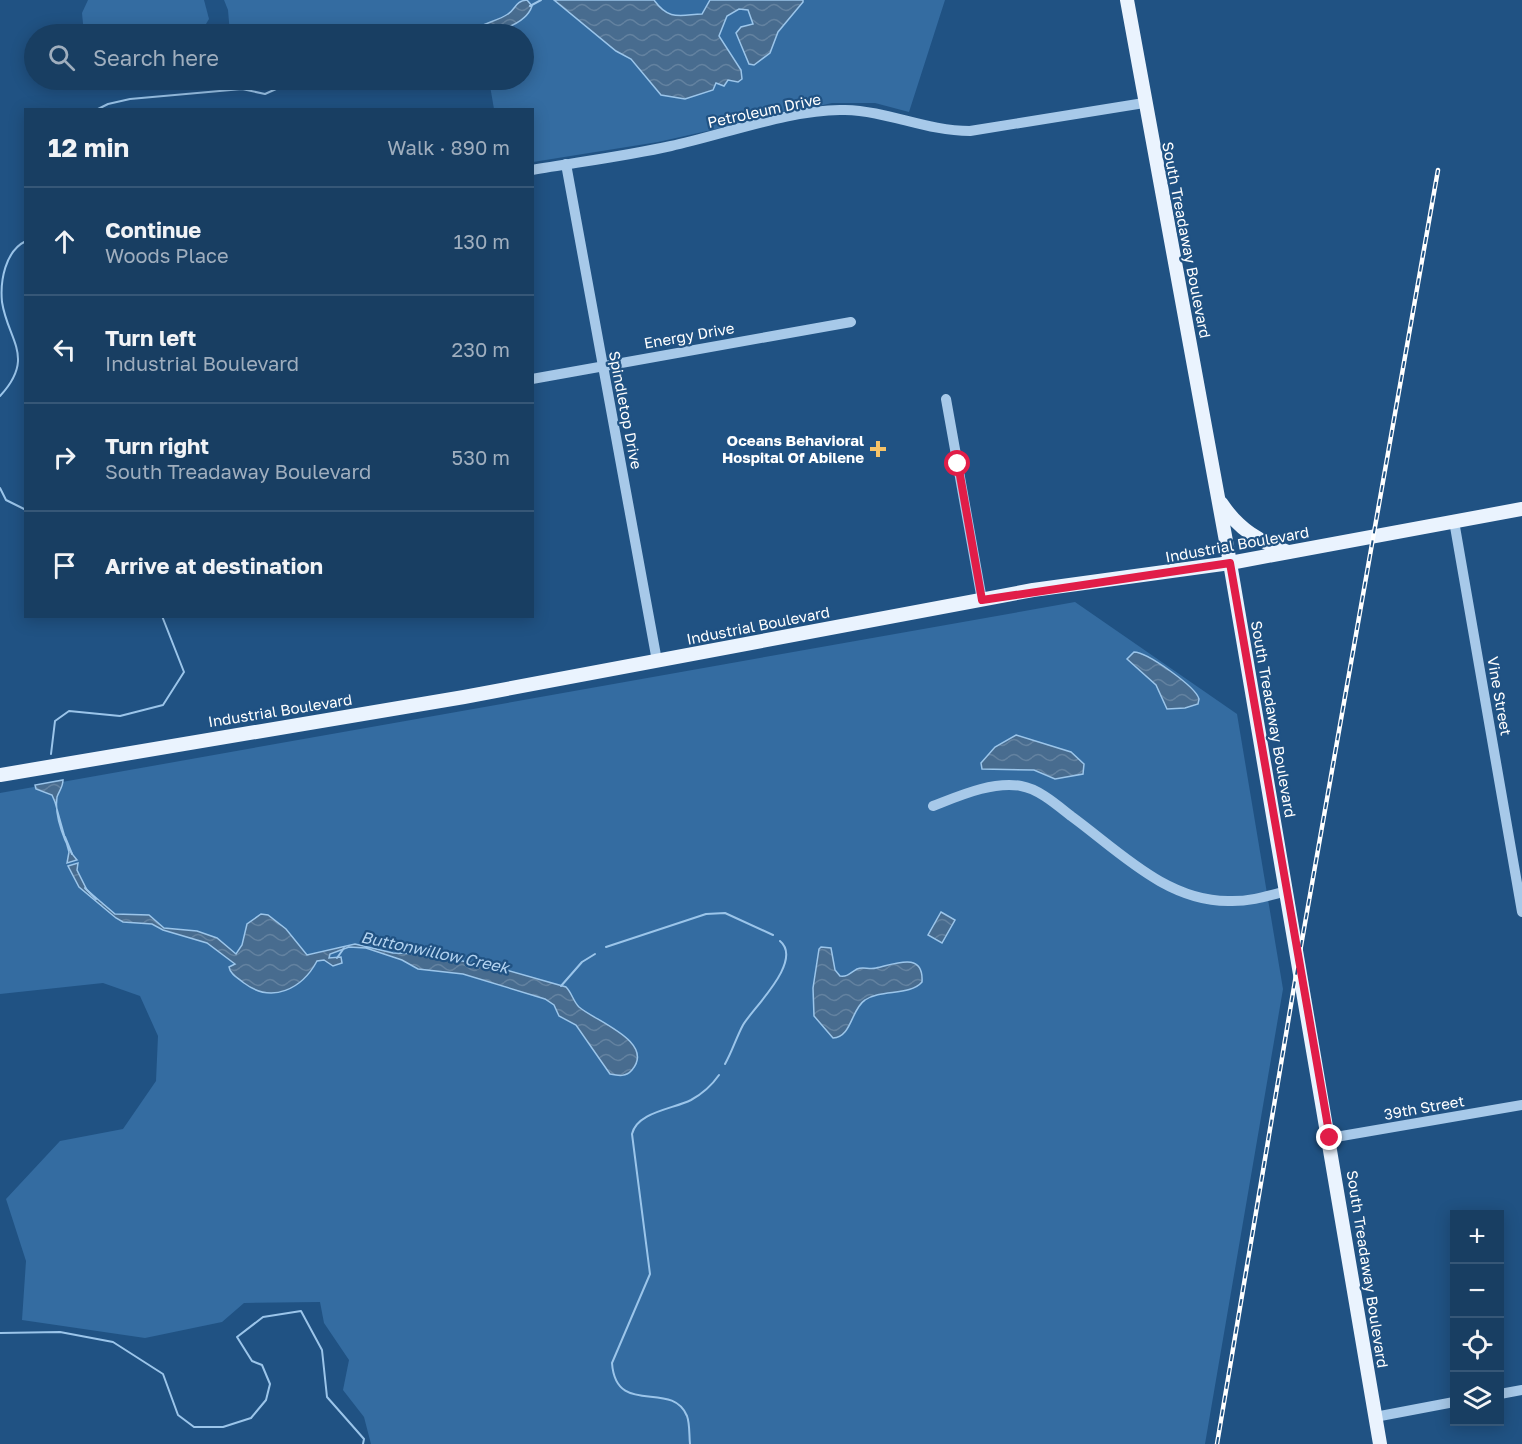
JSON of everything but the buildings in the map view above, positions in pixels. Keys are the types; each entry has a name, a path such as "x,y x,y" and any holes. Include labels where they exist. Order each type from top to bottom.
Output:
{"main road":[{"name":"South Treadaway Boulevard","path":"1127,0 1144,103 1230,563 1330,1138 1380,1444"},
{"path":"1218,499 1233,521 1248,533 1288,552"},
{"name":"Industrial Boulevard","path":"0,775 464,697 982,600 1230,563 1522,509"}],"street":[{"name":"Petroleum Drive","path":"534,170 670,146 812,113 844,109 892,115 922,126 948,131 970,131 1144,103"},
{"name":"Spindletop Drive","path":"566,165 657,661"},
{"name":"Energy Drive","path":"534,379 851,321"},
{"path":"946,399 982,600"},
{"name":"Vine Street","path":"1454,521 1522,912"},
{"path":"933,806 997,786 1023,786 1062,809 1156,880 1184,893 1210,900 1230,901 1287,891"},
{"name":"39th Street","path":"1330,1138 1522,1105"},
{"path":"1504,1393 1522,1390"},
{"path":"1375,1417 1450,1403"}],"shaded area":[{"path":"88,0 204,0 209,19 206,24 83,24 82,13"},
{"path":"224,0 945,0 909,112 875,103 832,103 658,142 534,162 534,108 494,108 491,90 534,90 534,24 229,24 228,10"},
{"path":"1075,602 1237,714 1283,989 1205,1444 371,1444 364,1417 343,1390 349,1360 324,1323 320,1302 244,1303 222,1322 145,1338 22,1320 26,1261 6,1199 60,1141 123,1129 156,1081 158,1036 140,996 103,983 0,994 0,793"}],"water":[{"path":"527,0 532,6 522,19 514,24 486,24 511,12 520,2"},
{"path":"554,0 654,0 659,7 670,14 681,16 702,14 710,0 803,0 803,2 778,32 770,53 754,65 749,64 736,33 741,27 753,24 748,10 739,9 727,16 719,36 741,70 742,79 738,82 728,80 724,86 716,83 713,90 685,99 661,95 631,59 616,51"},
{"path":"1134,652 1149,658 1181,679 1196,694 1199,699 1198,704 1185,708 1167,709 1156,685 1127,659"},
{"path":"1016,735 1071,752 1084,764 1083,774 1055,779 1034,770 982,769 981,763 995,747"},
{"path":"63,780 57,797 57,809 52,795 36,789 35,785"},
{"path":"57,809 67,843 61,830"},
{"path":"67,843 77,860 67,863 69,852"},
{"path":"78,863 77,870 87,890 115,914 149,915 164,928 197,931 217,938 236,954 242,945 247,924 261,914 268,915 286,929 307,955 355,944 393,953 423,954 496,967 566,987 579,1007 630,1041 636,1050 637,1060 627,1074 610,1074 576,1025 559,1016 554,1005 545,999 463,974 418,969 402,960 366,948 349,947 330,954 329,958 341,957 342,963 333,966 324,960 317,961 303,979 295,986 285,990 275,993 255,989 235,976 229,967 235,964 207,943 163,930 152,924 123,922 116,918 79,887 68,866"},
{"path":"941,912 955,920 942,943 928,935"},
{"path":"821,947 831,948 835,970 840,976 859,968 907,962 918,966 922,982 910,989 865,1000 860,1004 844,1033 833,1038 814,1016 813,988"}],"waterway":[{"name":"Buttonwillow Creek","path":"530,6 541,0"},
{"name":"Buttonwillow Creek","path":"100,108 130,99 231,90"},
{"name":"Buttonwillow Creek","path":"247,90 265,94 274,90"},
{"name":"Buttonwillow Creek","path":"0,396 11,382 18,359 2,302 3,276 13,252 24,242"},
{"name":"Buttonwillow Creek","path":"0,488 6,500 24,509"},
{"name":"Buttonwillow Creek","path":"51,754 55,721 69,711 120,716 163,705 184,672 163,618"},
{"name":"Buttonwillow Creek","path":"65,837 72,854"},
{"name":"Buttonwillow Creek","path":"85,888 96,899"},
{"name":"Buttonwillow Creek","path":"606,947 706,914 725,913 773,935"},
{"name":"Buttonwillow Creek","path":"725,1064 743,1025 781,972 786,960 786,950 780,941"},
{"name":"Buttonwillow Creek","path":"337,958 344,948"},
{"name":"Buttonwillow Creek","path":"561,986 582,962 595,954"},
{"name":"Buttonwillow Creek","path":"690,1444 688,1419 680,1405 670,1400 634,1394 623,1389 616,1380 612,1363 650,1274 632,1134 635,1127 648,1116 691,1100 707,1089 719,1075"},
{"path":"0,1333 60,1332 113,1342 163,1374 178,1415 194,1427 223,1427 251,1418 266,1400 270,1384 262,1365 252,1361 237,1337 263,1317 301,1311 322,1350 327,1397 364,1439 363,1444"}],"railway":[{"path":"1217,1444 1298,963 1438,170"}],"place":[{"name":"Oceans Behavioral Hospital Of Abilene","path":"878,449"}],"route":[{"path":"958,464 982,600 1033,590 1123,580 1230,563 1330,1138"}]}
